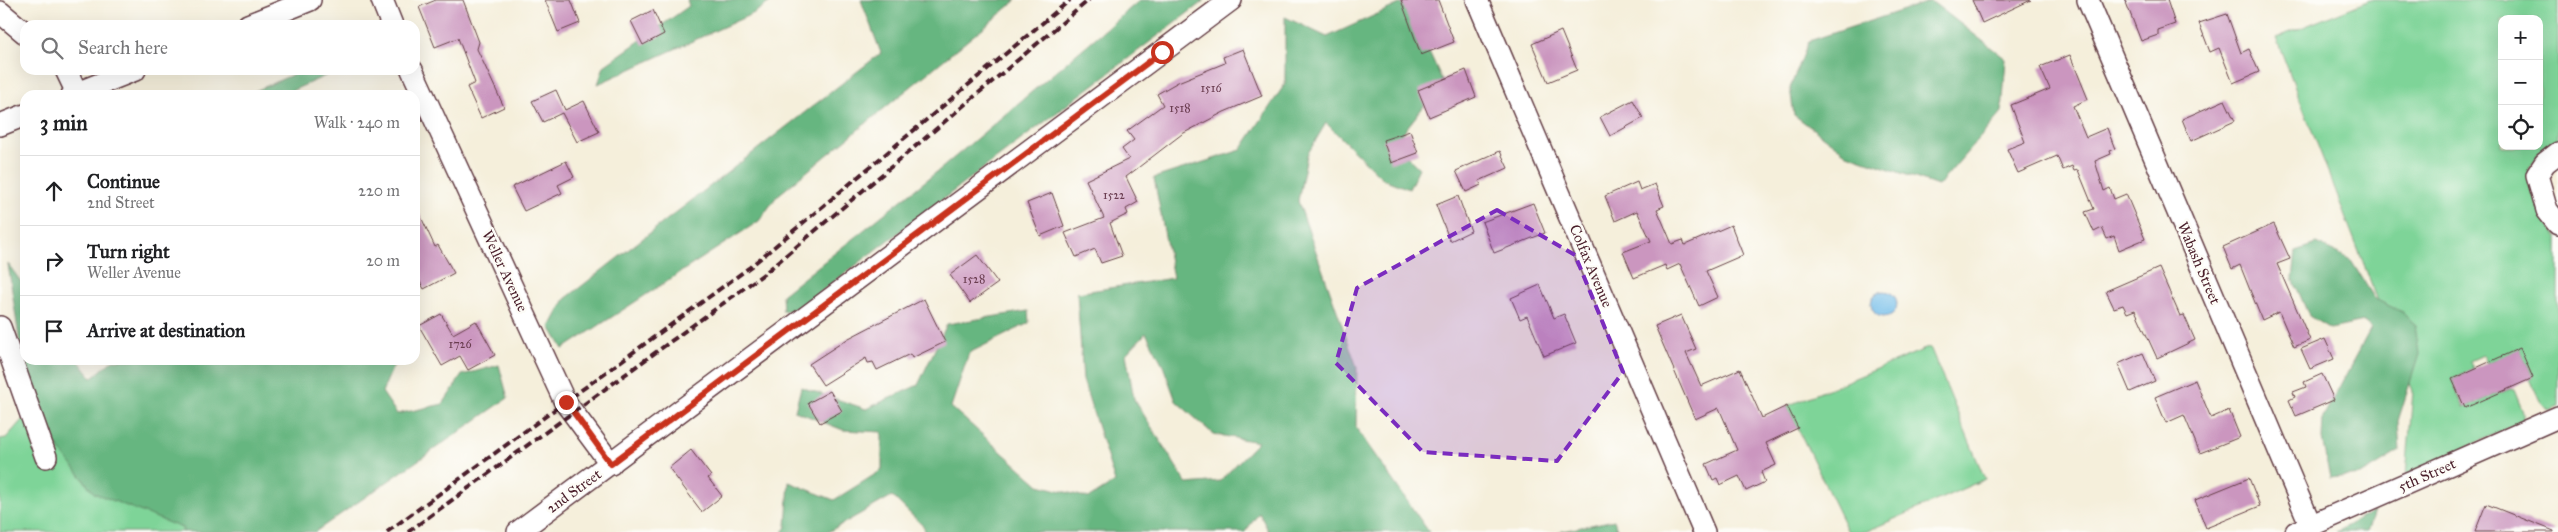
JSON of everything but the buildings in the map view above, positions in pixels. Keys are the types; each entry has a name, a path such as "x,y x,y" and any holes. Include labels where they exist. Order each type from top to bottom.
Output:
{"street":[{"path":"260,20 310,0"},
{"path":"382,0 390,20"},
{"name":"2nd Street","path":"518,532 1232,0"},
{"name":"Colfax Avenue","path":"1478,0 1704,532"},
{"name":"Wabash Street","path":"2088,0 2303,529"},
{"path":"0,12 20,29"},
{"path":"68,75 74,90"},
{"path":"85,90 122,75"},
{"name":"Weller Avenue","path":"414,75 566,402 611,464"},
{"path":"0,125 20,117"},
{"path":"2558,153 2545,163 2537,175 2547,210 2558,224"},
{"path":"0,327 46,457"},
{"name":"5th Street","path":"2303,529 2558,417"}],"highlighted area":[{"path":"1497,210 1575,255 1623,372 1557,461 1423,452 1336,363 1357,288"}],"green space":[{"path":"687,0 773,0 754,13 598,84 604,66 689,6"},
{"path":"861,0 1017,0 777,196 759,221 563,349 550,327 565,299 881,53"},
{"path":"1140,0 1205,0 797,310 783,311 782,295 943,167"},
{"path":"2370,0 2558,0 2558,143 2538,153 2529,170 2545,221 2558,237 2558,406 2548,410 2540,401 2530,379 2533,378 2520,349 2487,363 2483,355 2470,361 2473,369 2452,379 2464,408 2509,389 2514,390 2523,412 2523,421 2406,476 2413,391 2276,38"},
{"path":"1406,1 1443,82 1394,144 1419,168 1409,189 1383,179 1326,123 1307,155 1298,201 1357,367 1356,428 1429,532 1269,532 1259,513 1245,532 925,532 924,527 892,496 828,532 782,532 786,527 789,482 834,500 882,470 882,432 843,430 795,411 801,387 866,409 918,385 947,324 1028,311 1029,323 969,353 951,407 1039,485 1089,498 1115,482 1083,380 1077,293 1173,278 1154,178 1241,150 1285,84 1285,17 1327,37","holes":["1146,333 1162,363 1176,401 1213,434 1258,442 1220,481 1187,484 1134,399 1126,354"]},
{"path":"1931,1 2006,59 2002,112 1938,186 1847,154 1794,115 1790,88 1809,41"},
{"path":"292,75 328,75 293,90 257,90"},
{"path":"2317,244 2350,259 2375,299 2404,313 2415,325 2419,354 2398,421 2400,451 2361,475 2330,478 2322,439 2323,417 2371,328 2364,322 2330,329 2309,316 2293,279 2296,251"},
{"path":"8,264 20,280 20,344"},
{"path":"1930,347 1985,479 1865,532 1848,532 1787,406"},
{"path":"23,365 82,365 92,378 107,365 394,365 382,392 397,414 443,404 462,375 499,365 508,398 315,532 183,532 182,528 94,493 30,411"},
{"path":"30,411 182,528 183,532 0,532 0,439 6,438"},
{"path":"2374,511 2367,532 2336,532"},
{"path":"1614,520 1618,532 1558,532"}],"water":[{"path":"1884,291 1893,295 1897,304 1893,313 1884,317 1875,313 1871,304 1875,295"}],"railway":[{"path":"387,532 750,267 1070,0"},
{"path":"408,532 765,273 1089,0"}],"route":[{"path":"566,402 572,413 611,464 1162,52"}]}
